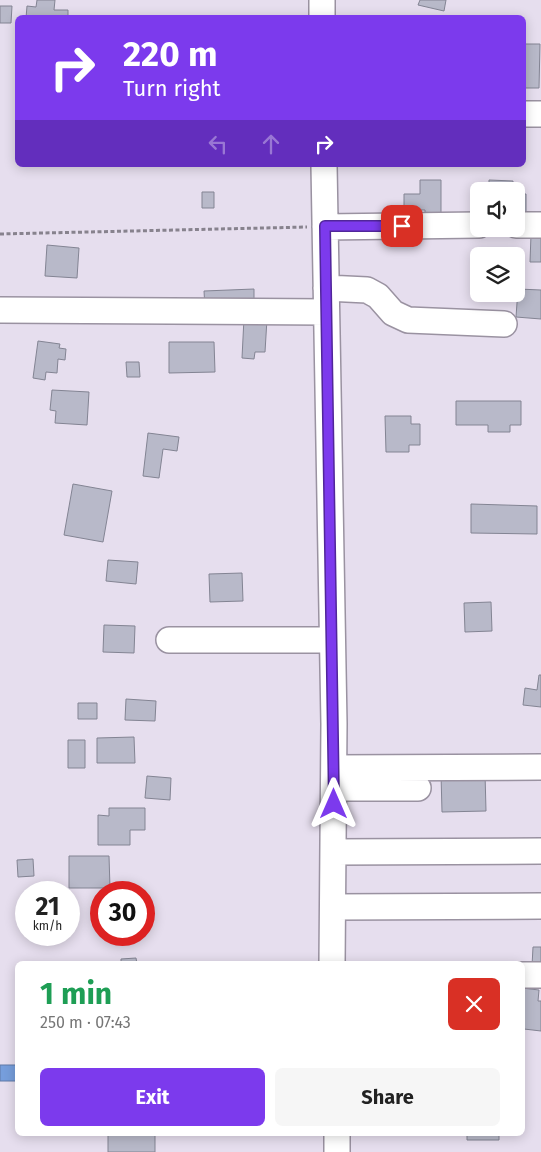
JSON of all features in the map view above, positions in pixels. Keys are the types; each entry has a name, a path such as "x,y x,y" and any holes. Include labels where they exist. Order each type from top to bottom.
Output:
{"street":[{"path":"322,0 322,15"},
{"path":"526,114 541,114"},
{"path":"324,167 334,778 332,961"},
{"path":"325,226 470,225"},
{"path":"525,225 541,225"},
{"path":"0,310 326,300 367,290 378,296 393,313 408,320 504,324"},
{"path":"169,640 332,640"},
{"path":"334,778 541,767"},
{"path":"334,778 418,788"},
{"path":"333,852 541,851"},
{"path":"333,908 541,906"},
{"path":"525,975 541,975"},
{"path":"337,1136 337,1152"}],"path":[{"path":"0,234 325,226"}],"water":[{"path":"0,1065 15,1065 15,1081 0,1081"}],"building":[{"path":"37,0 55,0 54,10 68,10 68,15 26,15 27,6 36,7"},
{"path":"420,0 446,0 444,11 418,5"},
{"path":"0,6 12,6 11,23 0,23"},
{"path":"526,44 540,44 539,88 526,88"},
{"path":"420,180 441,180 441,218 425,218 425,210 404,210 404,194 420,194"},
{"path":"489,180 513,181 513,182 489,182"},
{"path":"202,192 214,192 214,208 202,208"},
{"path":"525,194 526,194 525,218"},
{"path":"531,235 541,236 541,262 530,262"},
{"path":"47,245 79,248 77,278 45,276"},
{"path":"254,289 254,306 205,308 204,291"},
{"path":"525,289 541,290 541,319 516,317 517,302 525,302"},
{"path":"244,318 267,319 265,352 255,352 254,359 242,358"},
{"path":"38,341 60,344 59,348 66,349 65,360 58,359 57,373 46,372 45,380 33,378"},
{"path":"169,342 214,342 215,372 169,373"},
{"path":"126,362 139,362 140,377 127,377"},
{"path":"52,390 89,392 87,425 55,423 56,411 50,410"},
{"path":"456,401 521,401 521,425 510,425 510,432 488,432 488,425 456,425"},
{"path":"385,416 411,416 411,424 420,424 420,445 409,445 409,452 386,452"},
{"path":"148,433 179,437 177,451 163,449 159,478 143,476"},
{"path":"73,484 112,491 103,542 64,535"},
{"path":"471,504 537,506 537,534 471,533"},
{"path":"108,560 138,562 136,584 106,581"},
{"path":"242,573 243,601 210,602 209,574"},
{"path":"491,602 492,631 465,632 464,603"},
{"path":"104,625 135,626 134,653 103,652"},
{"path":"539,675 541,675 541,707 523,705 525,688 537,690"},
{"path":"126,699 156,701 155,721 125,720"},
{"path":"78,703 97,703 97,719 78,719"},
{"path":"134,737 135,763 97,763 97,738"},
{"path":"68,740 85,740 85,768 68,768"},
{"path":"485,773 486,811 442,812 441,774"},
{"path":"147,776 171,778 170,800 145,798"},
{"path":"109,808 145,808 145,830 130,830 130,845 98,845 98,815 109,816"},
{"path":"69,856 109,856 110,881 90,881 90,888 80,888 80,881 69,881"},
{"path":"33,859 34,876 18,877 17,860"},
{"path":"533,947 541,947 541,966 532,966"},
{"path":"136,958 136,961 121,961 121,959"},
{"path":"525,988 539,990 538,1001 541,1001 541,1031 525,1029"},
{"path":"108,1136 155,1136 155,1152 108,1152"},
{"path":"467,1136 499,1136 499,1140 467,1140"}],"route":[{"path":"334,804 325,226 402,226"}]}
